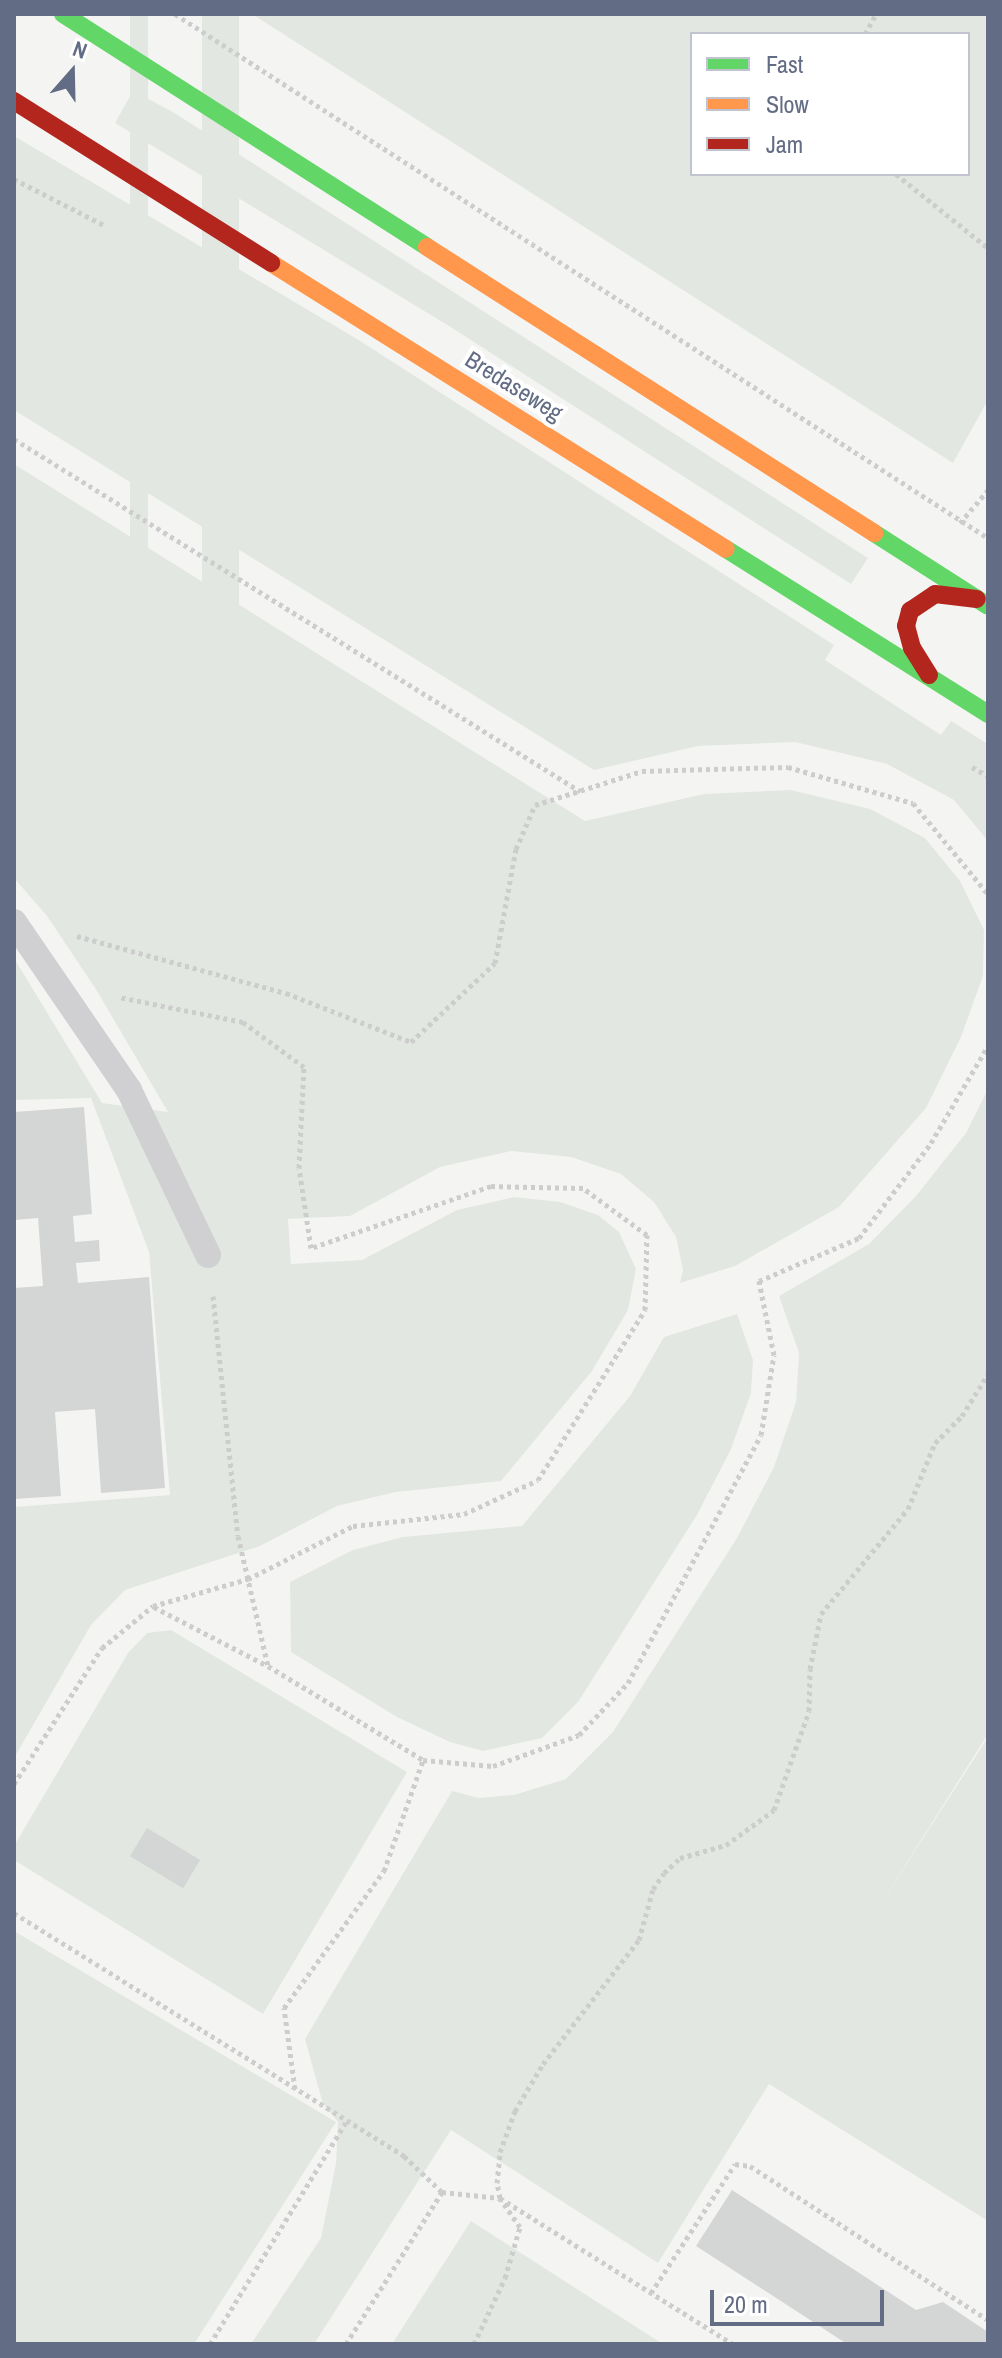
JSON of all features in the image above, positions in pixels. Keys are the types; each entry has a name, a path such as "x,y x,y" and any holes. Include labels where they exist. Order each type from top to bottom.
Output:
{"main road":[{"path":"63,14 982,602"},
{"name":"Bredaseweg","path":"14,101 988,714"},
{"path":"929,675 912,648 906,626 910,611 935,594 982,602"}],"lane":[{"path":"14,922 129,1090 208,1255"}],"path":[{"path":"175,14 988,538"},
{"path":"866,32 876,14"},
{"path":"898,176 988,248"},
{"path":"14,439 580,791"},
{"path":"74,935 286,993 411,1042 495,963 516,849 535,805 642,771 788,767 913,803 988,894"},
{"path":"14,1784 102,1648 153,1606 248,1579 353,1526 464,1514 538,1480 645,1310 647,1235 583,1188 491,1186 311,1248 299,1168 304,1067 243,1022 55,980"},
{"path":"153,1606 268,1666 423,1760 493,1766 579,1735 628,1683 761,1435 774,1355 759,1281 859,1238 931,1143 988,1046"},
{"path":"208,1255 238,1536 268,1666"},
{"path":"474,2344 505,2278 520,2227 500,2198 500,2152 515,2111 543,2064 639,1940 653,1889 680,1858 726,1845 774,1810 809,1711 821,1614 908,1509 935,1443 962,1416 988,1374"},
{"path":"295,2089 284,2008 384,1871 423,1760"},
{"path":"14,1913 404,2156 442,2192 500,2198 733,2344"},
{"path":"210,2344 347,2120"},
{"path":"651,2293 735,2164 750,2166 988,2320"},
{"path":"346,2344 442,2192"}],"shaded area":[{"path":"130,14 148,14 148,918 130,918"},
{"path":"202,14 239,14 239,886 202,886"},
{"path":"252,14 988,14 988,400 953,463"},
{"path":"133,91 173,112 868,558 851,584 449,326 115,123"},
{"path":"14,136 357,339 834,645 825,660 941,735 951,721 988,744 988,841 954,800 887,764 795,742 698,746 594,770 14,410"},
{"path":"14,464 585,821 704,794 791,790 870,809 925,838 960,881 984,930 983,976 961,1037 926,1108 839,1207 735,1266 680,1283 683,1270 676,1237 654,1202 621,1174 571,1157 511,1151 440,1167 350,1216 288,1219 291,1264 362,1260 457,1210 514,1197 560,1202 598,1215 619,1232 636,1269 628,1310 592,1371 501,1481 396,1492 337,1506 260,1546 125,1590 91,1625 14,1758 14,1507 170,1495 149,1252 91,1098 14,1100 14,958 102,1103 168,1112 97,991 47,916 14,878"},
{"path":"988,1089 988,1734 882,1902 988,1737 988,2221 769,2084 658,2263 451,2130 314,2344 251,2344 321,2238 336,2163 338,2122 323,2104 305,2039 452,1791 479,1798 514,1795 566,1779 613,1732 737,1538 774,1467 796,1402 799,1353 779,1296 869,1244 916,1196 966,1133"},
{"path":"737,1314 753,1360 751,1393 731,1449 697,1515 578,1702 542,1738 483,1751 450,1742 397,1717 291,1652 290,1582 353,1550 403,1537 522,1526 630,1396 664,1337"},
{"path":"171,1630 407,1772 263,2014 14,1860 14,1846 128,1653 147,1633"},
{"path":"14,1931 336,2122 194,2344 14,2344"},
{"path":"471,2221 655,2339 663,2344 392,2344"}],"building":[{"path":"84,1107 92,1214 73,1216 75,1242 99,1240 100,1261 76,1263 78,1283 149,1277 165,1488 101,1493 95,1409 55,1412 61,1496 14,1499 14,1288 43,1286 38,1218 14,1220 14,1112"},
{"path":"147,1828 200,1860 183,1888 130,1856"},
{"path":"732,2190 916,2310 943,2302 988,2332 988,2344 847,2344 696,2246"}],"traffic: fast":[{"path":"63,14 427,247"},
{"path":"874,533 988,606"},
{"path":"726,549 988,714"}],"traffic: slow":[{"path":"427,247 874,533"},
{"path":"271,263 726,549"}],"traffic: jam":[{"path":"14,101 271,263"},
{"path":"929,675 912,648 906,626 910,611 935,594 977,599"}]}
